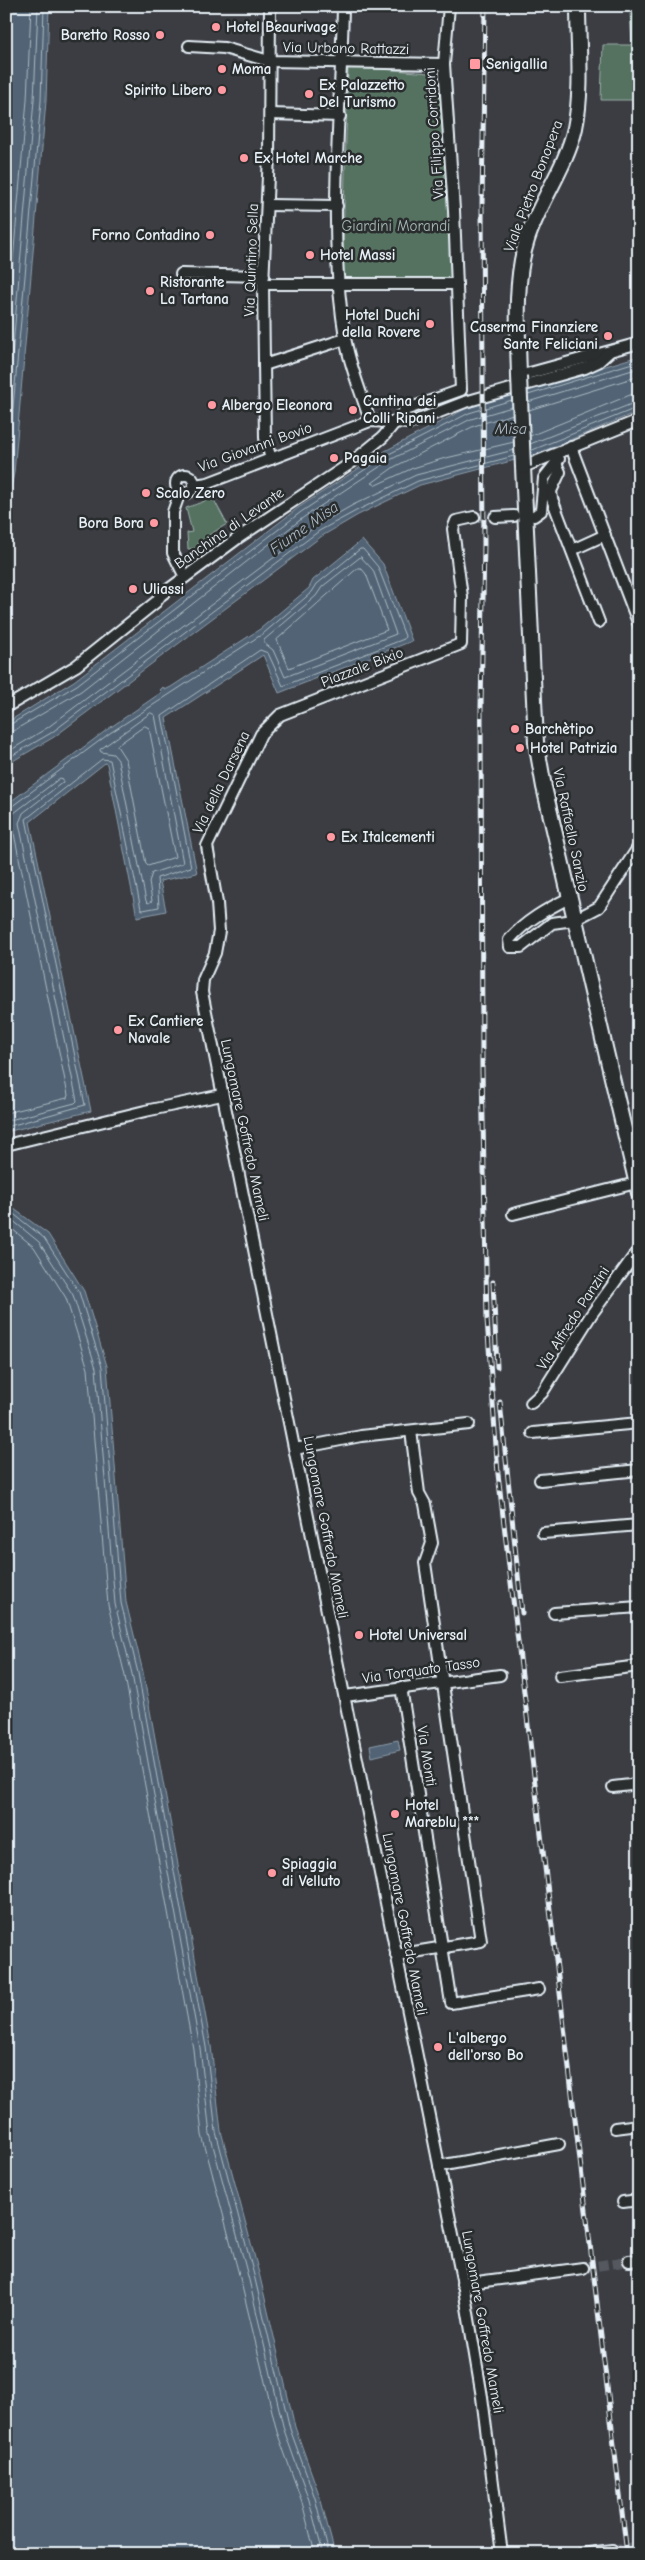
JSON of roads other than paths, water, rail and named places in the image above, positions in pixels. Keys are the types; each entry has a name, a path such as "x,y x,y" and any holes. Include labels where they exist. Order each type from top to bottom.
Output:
{"main road":[{"name":"Viale Pietro Bonopera","path":"518,376 522,260 534,220 564,158 575,128 578,97 578,6"},
{"name":"Via Raffaello Sanzio","path":"518,376 536,742 544,787 574,920 632,1144 638,1185"}],"street":[{"name":"Via Quintino Sella","path":"270,6 270,114 264,280 264,365 265,438 271,459"},
{"path":"343,6 337,206 338,285 345,340 370,421"},
{"name":"Via Filippo Corridoni","path":"393,423 405,410 461,390 454,210 444,64 449,6"},
{"name":"Via Urbano Rattazzi","path":"189,46 224,48 269,61 444,64"},
{"path":"270,114 340,116"},
{"path":"268,205 337,206"},
{"path":"181,274 338,285 457,284"},
{"path":"264,365 345,340"},
{"path":"518,376 639,343"},
{"name":"Via Giovanni Bovio","path":"194,485 208,483 370,421 411,423 464,402 585,368 598,362 609,352"},
{"path":"522,467 639,420"},
{"name":"Banchina di Levante","path":"6,707 76,666 186,576 238,538 351,463 383,437 393,423"},
{"path":"571,447 639,625"},
{"path":"534,516 541,510 544,478 556,464 560,452"},
{"path":"556,464 560,472 550,491 552,499 599,622"},
{"path":"180,492 189,492 194,485 190,477 181,477 176,484 180,492 173,512 173,553 186,576"},
{"path":"494,516 514,516"},
{"name":"Piazzale Bixio","path":"275,719 461,644 462,597 453,528 456,521 474,517"},
{"path":"572,550 604,535"},
{"name":"Via della Darsena","path":"203,980 215,953 219,931 217,902 207,846 261,734 275,719"},
{"path":"569,898 535,917 512,936 508,944 510,947 516,949 552,924 574,920 587,915 599,906 639,846"},
{"name":"Lungomare Goffredo Mameli","path":"203,980 202,992 222,1095 345,1696 462,2284 482,2397 502,2554"},
{"path":"6,1145 145,1111 222,1095"},
{"path":"513,1214 638,1185"},
{"name":"Via Alfredo Panzini","path":"532,1402 542,1393 591,1315 639,1249"},
{"path":"533,1433 639,1423"},
{"path":"295,1449 339,1439 469,1424"},
{"path":"396,1955 481,1941 425,1562 432,1543 425,1504 419,1493 411,1431"},
{"path":"540,1480 639,1470"},
{"path":"543,1533 639,1525"},
{"path":"554,1613 639,1607"},
{"path":"560,1676 639,1666"},
{"name":"Via Torquato Tasso","path":"345,1696 500,1674"},
{"name":"Via Monti","path":"401,1687 451,2003 539,1989"},
{"path":"613,1787 639,1784"},
{"path":"615,2128 639,2125"},
{"path":"439,2166 559,2144"},
{"path":"623,2202 639,2200"},
{"path":"462,2284 583,2268"},
{"path":"581,2554 612,2550"}],"water":[{"path":"6,6 49,6 46,101 14,473 6,512"},
{"name":"Misa","path":"639,356 639,411 534,455 420,485 358,515 322,536 54,737 6,765 6,723 74,681 298,508 385,451 467,408"},
{"path":"362,540 383,564 412,641 279,693 263,655 166,718 197,873 160,881 166,911 137,917 107,764 105,763 30,822 91,1111 6,1132 6,805 108,729 162,692 160,690 163,687 165,690 171,687 260,629 309,588 313,580"},
{"path":"6,1203 48,1234 84,1291 107,1366 126,1602 143,1672 211,2046 221,2131 260,2277 295,2427 320,2497 335,2554 6,2554"},
{"path":"398,1740 400,1750 372,1757 370,1746"}],"tunnel":[{"path":"474,517 495,517"},
{"path":"583,2268 629,2261"},
{"path":"612,2550 639,2547"}],"railway":[{"path":"485,6 482,205 484,544 481,707 482,1070 487,1319 498,1474 627,2554"},
{"path":"493,1282 497,1367"},
{"path":"500,1402 522,1613"}],"place":[{"name":"Hotel Beaurivage","path":"216,27"},
{"name":"Baretto Rosso","path":"160,35"},
{"name":"Senigallia","path":"475,64"},
{"name":"Moma","path":"222,69"},
{"name":"Spirito Libero","path":"222,90"},
{"name":"Ex Palazzetto Del Turismo","path":"309,94"},
{"name":"Ex Hotel Marche","path":"244,158"},
{"name":"Forno Contadino","path":"210,235"},
{"name":"Hotel Massi","path":"310,255"},
{"name":"Ristorante La Tartana","path":"150,291"},
{"name":"Hotel Duchi della Rovere","path":"430,324"},
{"name":"Caserma Finanziere Sante Feliciani","path":"608,336"},
{"name":"Albergo Eleonora","path":"212,405"},
{"name":"Cantina dei Colli Ripani","path":"353,410"},
{"name":"Pagaia","path":"334,458"},
{"name":"Scalo Zero","path":"146,493"},
{"name":"Bora Bora","path":"154,523"},
{"name":"Uliassi","path":"133,589"},
{"name":"Barchètipo","path":"515,729"},
{"name":"Hotel Patrizia","path":"520,748"},
{"name":"Ex Italcementi","path":"331,837"},
{"name":"Ex Cantiere Navale","path":"118,1030"},
{"name":"Hotel Universal","path":"359,1635"},
{"name":"Hotel Mareblu ***","path":"395,1814"},
{"name":"Spiaggia di Velluto","path":"272,1873"},
{"name":"L'albergo dell'orso Bo","path":"438,2047"}],"park label":[{"name":"Giardini Morandi","path":"396,226"}],"water label":[{"name":"Fiume Misa","path":"304,528"}]}
